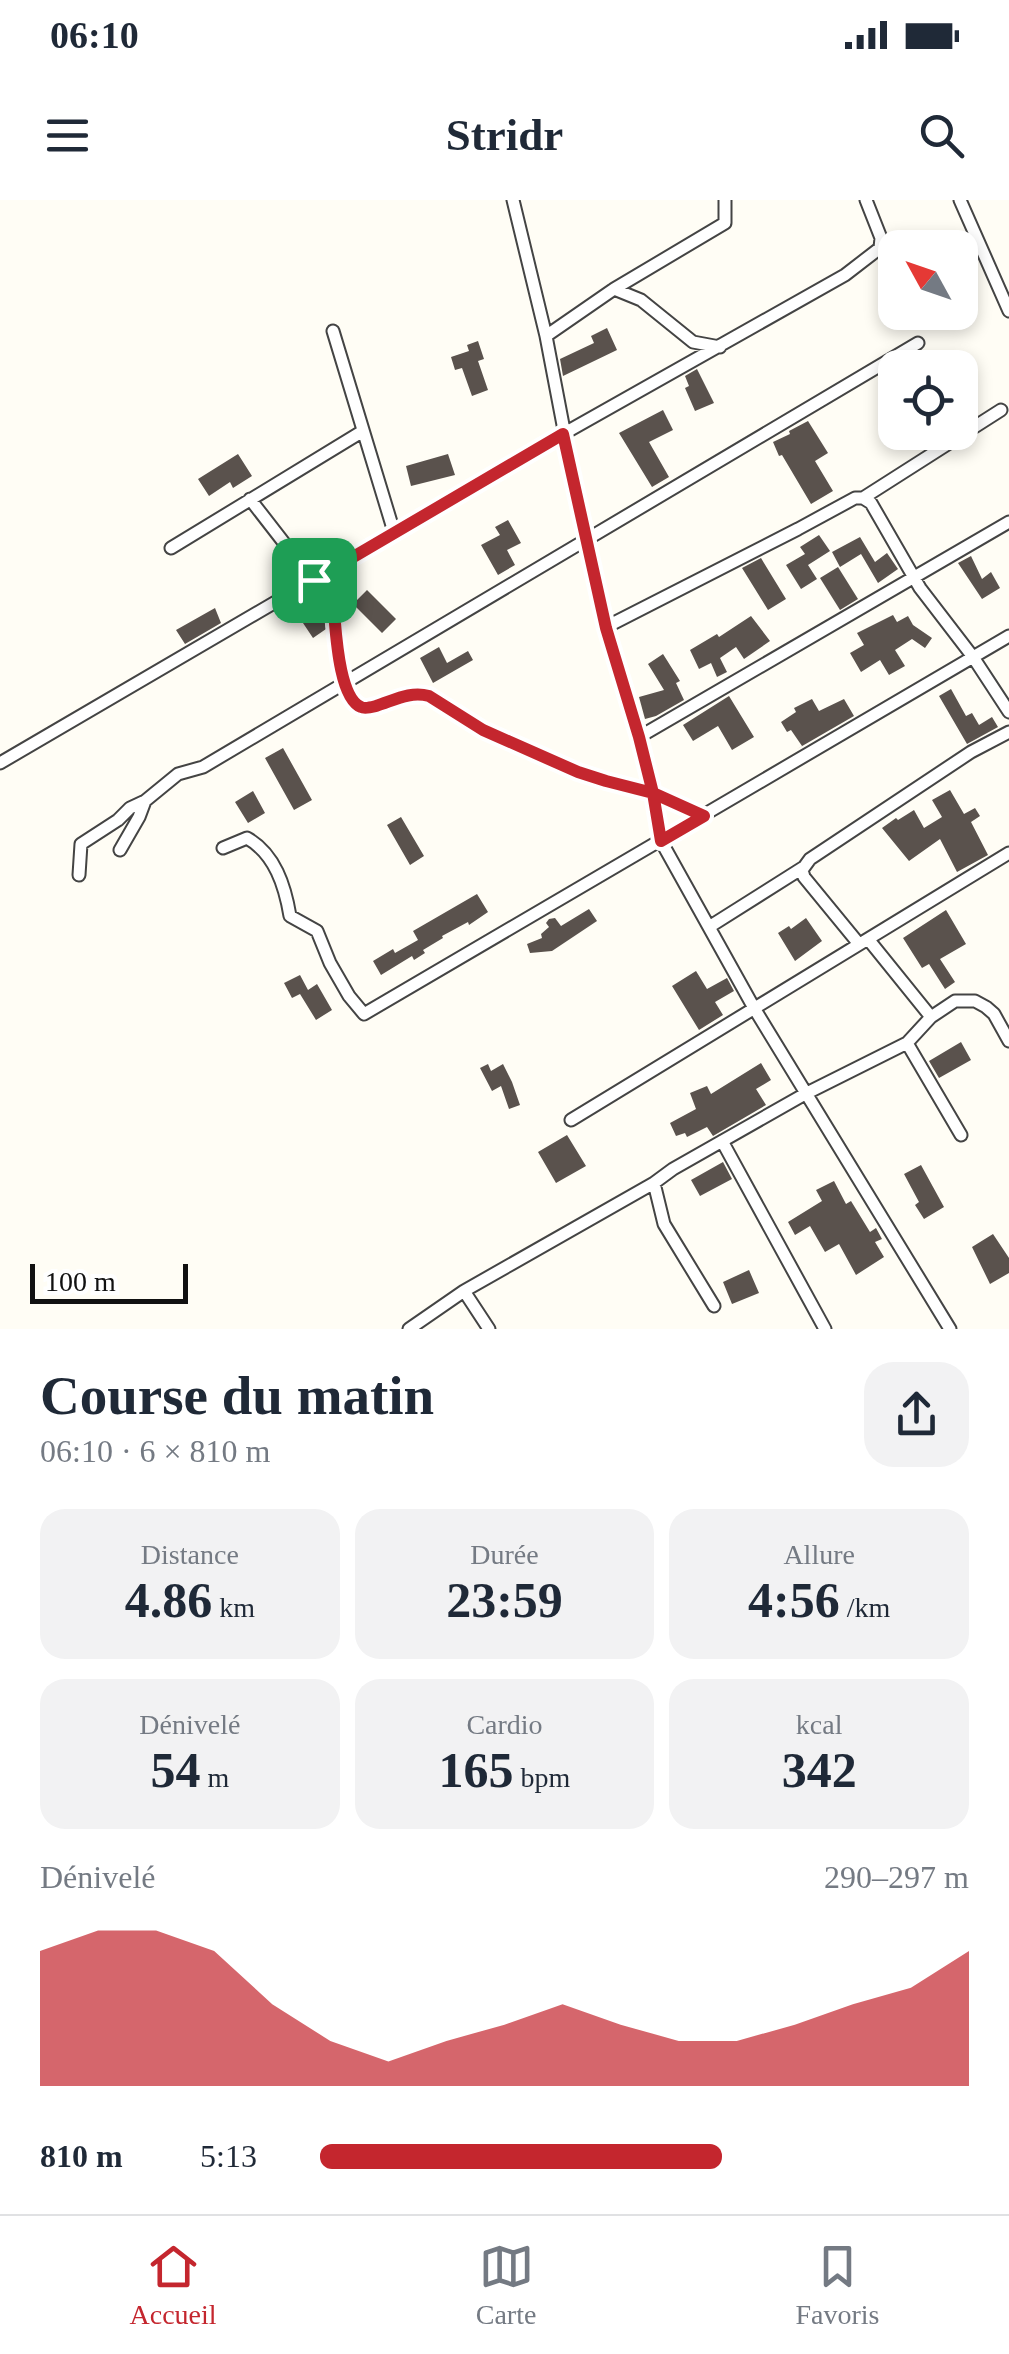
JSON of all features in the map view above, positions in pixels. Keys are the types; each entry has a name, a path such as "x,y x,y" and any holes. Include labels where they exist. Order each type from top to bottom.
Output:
{"street":[{"path":"513,200 546,336 585,540 606,628 639,737 661,841 754,1008 950,1329"},
{"path":"546,336 614,289 726,224 724,200"},
{"path":"0,763 563,434 846,275 880,248 881,238 866,200"},
{"path":"960,200 1009,311"},
{"path":"614,289 641,300 693,342 720,347"},
{"path":"333,330 394,532"},
{"path":"79,876 82,844 178,774 204,766 918,342"},
{"path":"863,498 1001,410"},
{"path":"171,548 363,431"},
{"path":"606,628 855,498 863,498 871,503 914,578 1009,712"},
{"path":"250,499 330,602 344,684 358,705 363,708 404,696 429,696 483,730 578,772 653,793 704,816"},
{"path":"639,737 1009,522"},
{"path":"222,848 247,838 265,853 287,894 290,916 317,931 330,962 364,1014 1009,636"},
{"path":"708,927 804,867 810,859 970,752 1009,732"},
{"path":"120,850 145,801"},
{"path":"571,1120 1009,853"},
{"path":"804,867 804,877 931,1017"},
{"path":"409,1329 464,1290 673,1169 907,1043 931,1017 954,1001 975,1001 994,1014 1009,1041"},
{"path":"907,1043 961,1135"},
{"path":"722,1141 825,1329"},
{"path":"654,1183 664,1224 714,1306"},
{"path":"464,1290 489,1329"}],"building":[{"path":"607,328 617,350 563,376 560,359 594,343 591,336"},
{"path":"478,341 484,359 478,361 488,390 472,396 462,368 455,370 451,357 469,351 467,345"},
{"path":"697,369 714,403 695,411 685,388 689,386 685,376"},
{"path":"663,410 673,430 649,442 669,477 652,487 619,433"},
{"path":"808,421 828,453 815,461 833,491 811,504 773,442"},
{"path":"238,454 252,476 233,488 230,482 209,496 198,479"},
{"path":"448,454 455,475 411,486 406,466"},
{"path":"508,520 521,543 507,550 515,565 498,575 481,545 500,535 495,527"},
{"path":"819,535 830,551 808,565 817,579 801,589 786,565 805,554 800,547"},
{"path":"860,537 875,562 887,553 898,569 878,583 861,554 840,567 832,552"},
{"path":"971,556 982,579 991,572 1000,588 982,599 958,563"},
{"path":"761,558 786,599 768,610 742,568"},
{"path":"838,567 858,599 840,610 820,578"},
{"path":"367,590 396,619 382,633 353,604"},
{"path":"311,592 322,607 326,629 313,638 291,605"},
{"path":"215,608 221,623 185,644 176,630"},
{"path":"893,615 897,622 908,616 913,625 932,638 925,648 912,639 895,650 905,666 889,675 880,660 861,672 850,653 864,645 857,633"},
{"path":"751,616 770,641 744,659 736,647 720,658 727,672 717,677 711,663 699,669 690,650"},
{"path":"439,647 447,663 468,651 473,660 433,683 420,658"},
{"path":"663,654 680,681 676,683 684,700 645,719 639,697 664,690 648,664"},
{"path":"951,689 966,716 972,713 979,725 992,717 998,727 967,744 939,696"},
{"path":"729,696 754,737 732,750 718,726 693,741 683,725"},
{"path":"812,699 819,711 844,699 854,716 797,749 802,746 781,722 796,712 794,708"},
{"path":"283,748 312,800 294,810 265,758"},
{"path":"950,790 964,814 975,808 980,816 971,822 988,855 957,872 940,839 909,861 882,828 914,810 924,828 942,817 932,800"},
{"path":"253,791 265,813 248,823 235,802"},
{"path":"401,817 424,856 410,865 387,825"},
{"path":"477,894 488,912 442,936 414,960 412,956 381,975 373,961 418,940 413,931"},
{"path":"589,909 597,921 552,951 530,953 527,944 542,938 549,919 555,918 561,926"},
{"path":"946,910 966,944 940,959 955,982 945,989 929,964 922,968 903,938"},
{"path":"806,918 822,941 795,961 778,933"},
{"path":"696,971 707,989 727,978 734,991 715,1002 723,1015 699,1030 672,986"},
{"path":"300,975 308,990 317,984 332,1010 316,1020 300,994 292,998 284,983"},
{"path":"961,1042 971,1060 939,1078 929,1061"},
{"path":"761,1063 771,1080 756,1089 766,1105 713,1136 707,1127 687,1137 685,1133 676,1136 670,1123 696,1109 690,1093 707,1086 711,1094"},
{"path":"488,1064 491,1071 503,1064 520,1105 509,1109 501,1086 492,1091 480,1068"},
{"path":"567,1135 586,1166 556,1183 538,1152"},
{"path":"723,1162 732,1179 700,1196 691,1180"},
{"path":"921,1165 944,1207 924,1219 904,1174"},
{"path":"834,1181 846,1204 851,1201 870,1232 876,1228 882,1239 875,1242 884,1257 856,1275 839,1244 825,1252 810,1226 795,1235 788,1222 822,1201 816,1190"},
{"path":"993,1234 1009,1258 1009,1273 990,1284 972,1247"},
{"path":"749,1270 759,1293 732,1304 723,1282"}],"route":[{"path":"314,580 334,612 344,684 358,705 373,707 404,696 429,696 483,730 578,772 653,793 661,841 704,816 653,793 606,628 563,434 314,580"}]}
